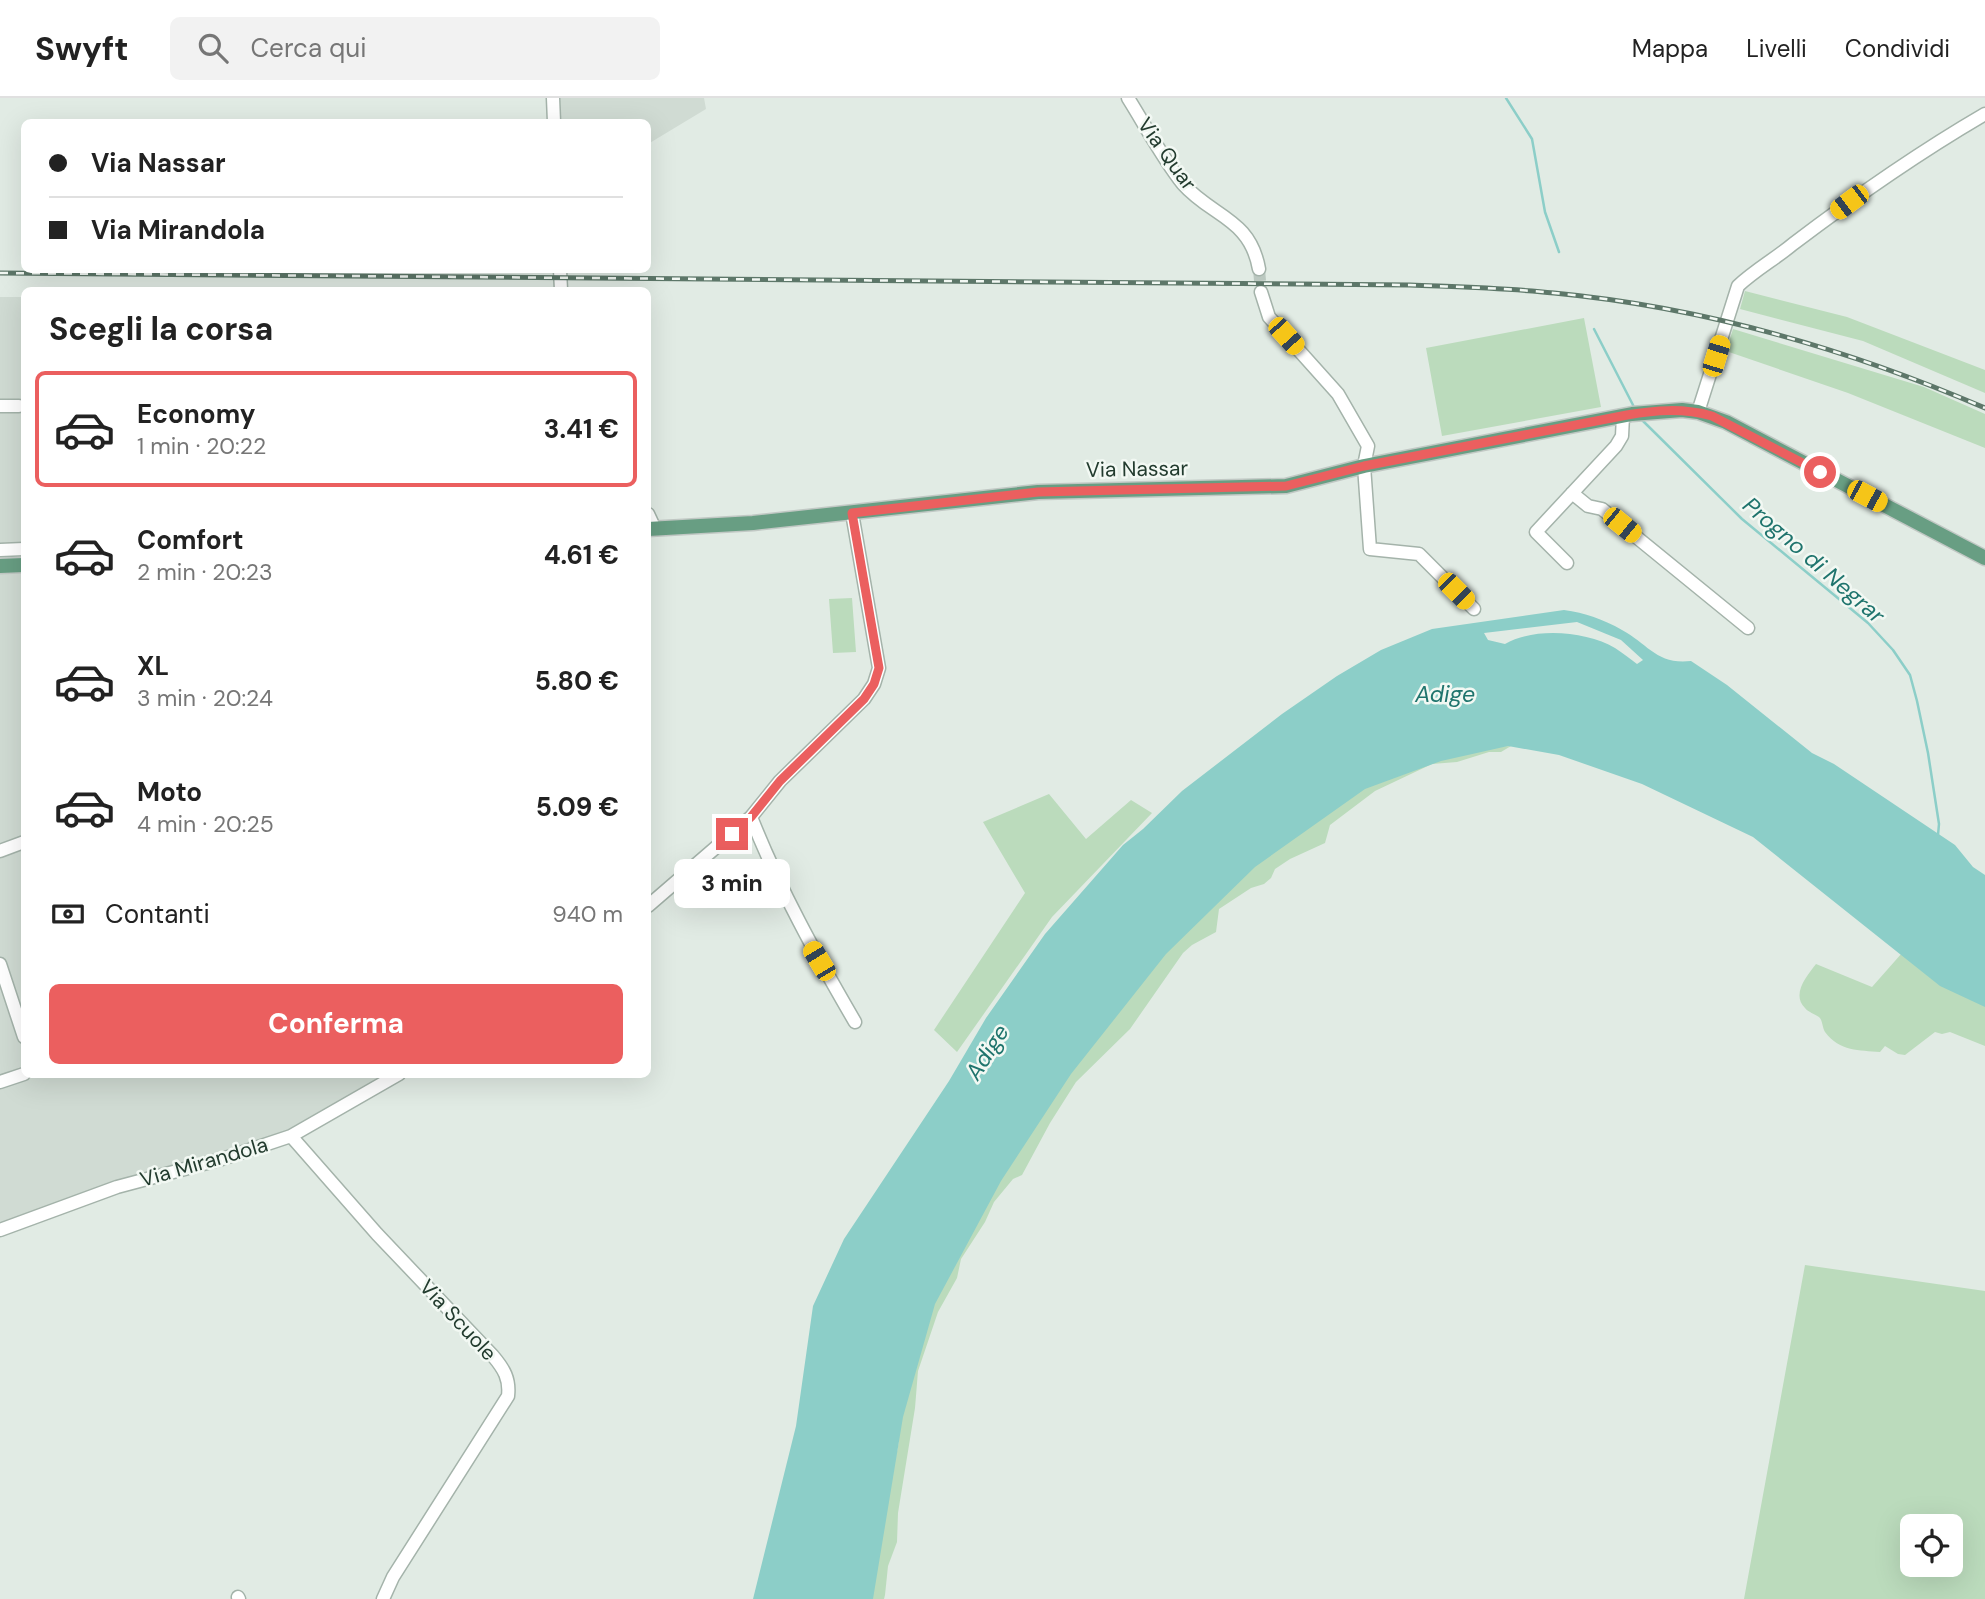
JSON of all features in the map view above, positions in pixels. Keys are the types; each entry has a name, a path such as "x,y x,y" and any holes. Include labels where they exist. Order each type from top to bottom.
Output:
{"main road":[{"name":"Via Nassar","path":"651,529 753,523 1038,492 1286,486 1364,466 1656,411 1698,412 1726,422 1985,558"},
{"path":"0,566 21,565"}],"street":[{"path":"553,98 554,119"},
{"name":"Via Quar","path":"1128,98 1184,184 1248,237 1256,253 1259,269"},
{"path":"1698,412 1738,286 1752,272 1870,186 1985,114"},
{"path":"1261,292 1269,317 1338,394 1368,446 1364,466 1370,549 1419,554 1474,609"},
{"path":"0,406 19,406"},
{"path":"1567,563 1535,532 1616,446 1628,415"},
{"path":"1572,493 1588,506 1602,509 1748,628"},
{"path":"651,902 751,817 780,781 864,699 874,684 879,668 852,513"},
{"path":"0,550 21,549"},
{"path":"751,817 772,870 807,940 855,1022"},
{"path":"0,850 21,843"},
{"path":"0,964 21,1028"},
{"path":"0,1082 21,1075"},
{"name":"Via Mirandola","path":"0,1230 117,1187 222,1159 290,1136 392,1078"},
{"name":"Via Scuole","path":"290,1136 377,1234 493,1356 504,1369 509,1384 508,1396 393,1577 383,1599"}],"shaded area":[{"path":"560,98 704,98 706,109 651,142 651,119 561,119"},
{"path":"0,297 21,297 21,1078 390,1078 264,1143 0,1224"}],"green space":[{"path":"1745,291 1847,317 1985,370 1985,393 1863,341 1740,309"},
{"path":"1584,318 1601,407 1442,436 1426,348"},
{"path":"1733,329 1924,387 1985,414 1985,448 1848,393 1726,351"},
{"path":"852,598 856,652 833,653 829,599"},
{"path":"1511,746 1501,752 1489,752 1457,762 1432,764 1375,791 1330,825 1325,843 1290,859 1275,869 1264,884 1251,888 1219,909 1216,932 1183,953 1130,1029 1076,1082 1022,1175 1013,1179 994,1202 985,1222 961,1259 957,1278 938,1312 918,1371 915,1408 898,1513 897,1542 888,1566 884,1599 865,1599 899,1442 894,1406 977,1193 1222,877 1427,748"},
{"path":"1049,794 1086,839 1131,800 1152,813 1052,917 957,1052 934,1030 1025,893 983,822"},
{"path":"1902,953 1985,998 1985,1046 1950,1032 1935,1032 1905,1055 1885,1046 1880,1052 1850,1049 1831,1039 1819,1017 1801,1003 1802,985 1816,964 1872,987"},
{"path":"1805,1265 1985,1291 1985,1599 1744,1599"}],"water":[{"name":"Adige","path":"1572,611 1615,626 1661,657 1691,661 1727,685 1812,753 1834,764 1955,845 1973,867 1985,875 1985,1007 1940,986 1753,837 1642,784 1559,755 1508,746 1441,761 1365,789 1255,867 1166,954 1071,1074 1001,1181 935,1304 903,1417 873,1599 753,1599 796,1426 813,1306 844,1239 949,1081 986,1018 1045,934 1123,845 1182,791 1282,714 1337,676 1381,650 1432,629","holes":["1577,622 1621,640 1643,660 1637,664 1603,642 1575,635 1545,633 1505,644 1488,640 1484,633"]}],"waterway":[{"name":"Progno di Negrar","path":"1506,98 1532,139 1545,212 1559,252"},
{"name":"Progno di Negrar","path":"1594,329 1634,407"},
{"name":"Progno di Negrar","path":"1641,419 1742,519 1868,623 1893,650 1910,675 1917,701 1928,753 1939,824 1938,835"}],"tunnel":[{"path":"1259,269 1261,292"}],"railway":[{"path":"0,273 1410,285 1518,290 1609,300 1719,320 1827,349 1985,408"}],"route":[{"path":"732,834 751,817 780,781 864,699 874,684 879,668 852,513 1038,492 1286,486 1364,466 1627,415 1668,410 1712,416 1820,472"}]}
